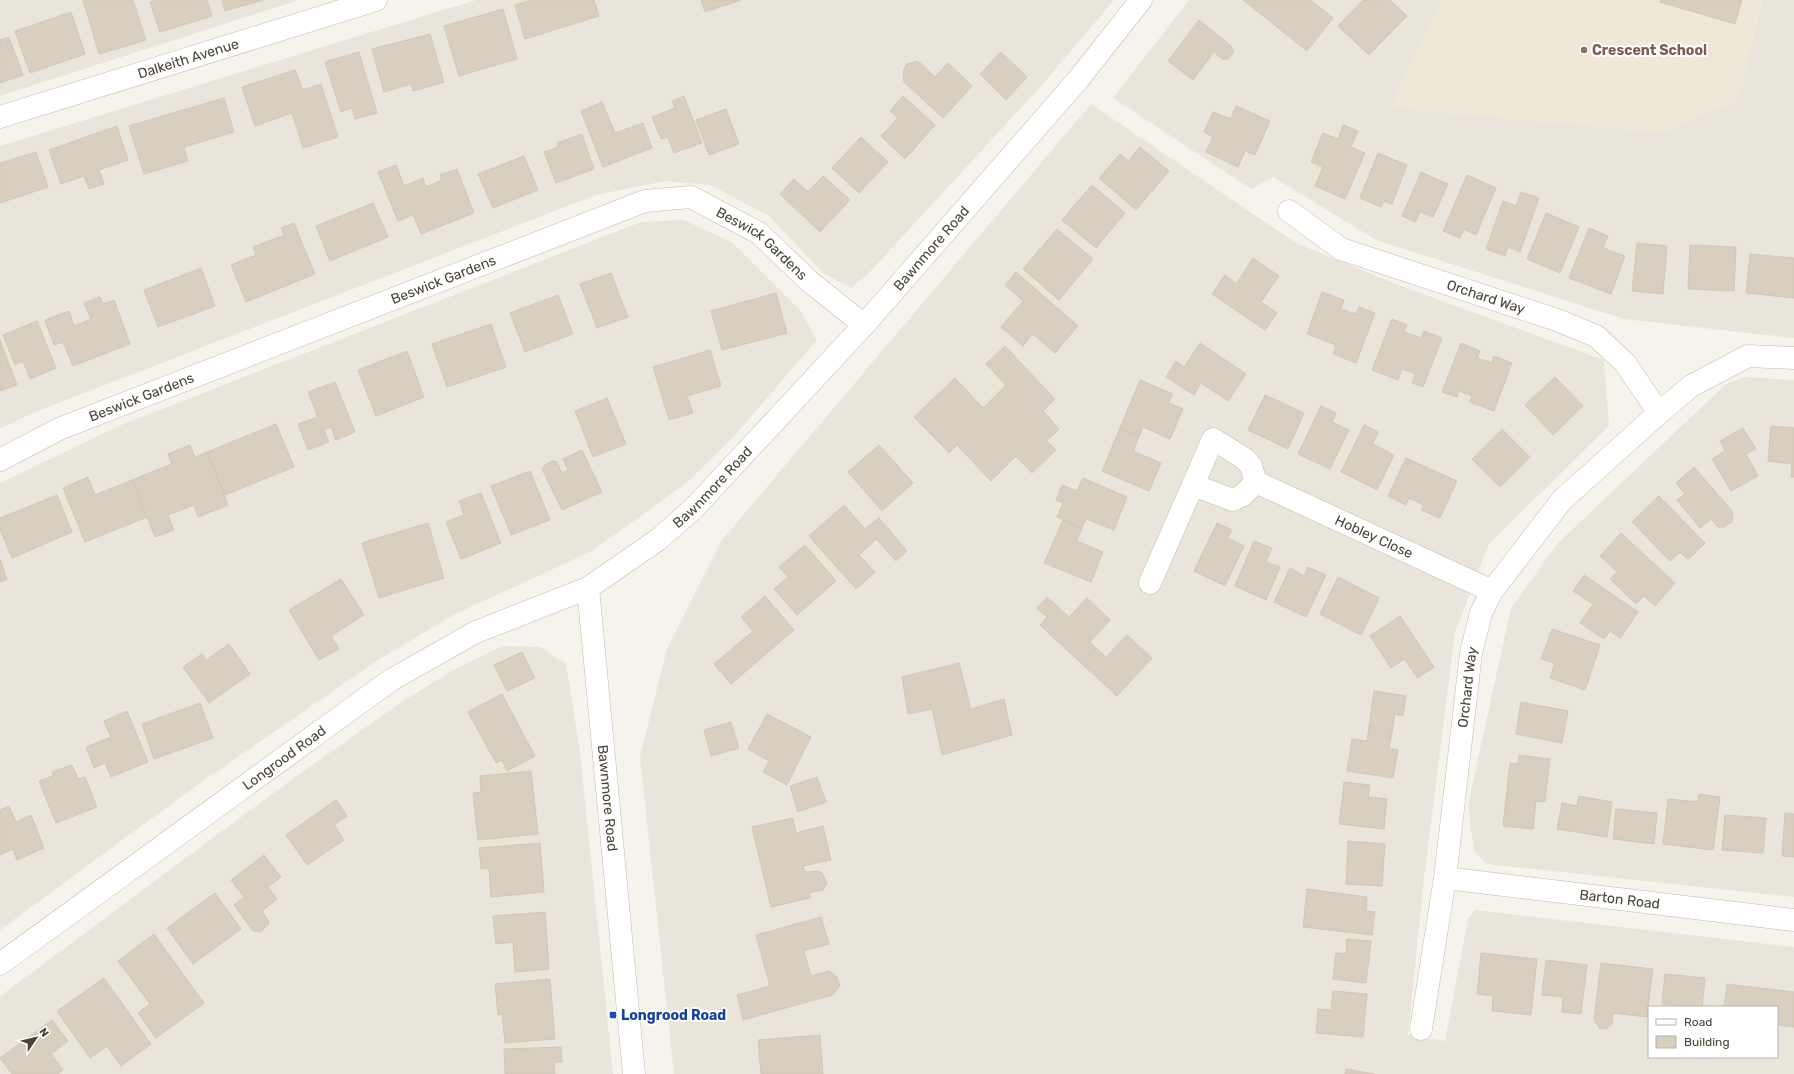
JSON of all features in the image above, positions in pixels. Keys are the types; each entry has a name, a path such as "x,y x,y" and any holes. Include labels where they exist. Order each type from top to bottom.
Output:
{"street":[{"name":"Dalkeith Avenue","path":"0,117 376,0"},
{"name":"Bawnmore Road","path":"634,1074 588,588 659,538 695,508 864,325 1077,81 1141,0"},
{"name":"Beswick Gardens","path":"0,460 59,429 645,201 691,197 759,233 809,281 864,325"},
{"name":"Orchard Way","path":"1290,211 1341,249 1557,320 1596,336 1625,363 1659,413"},
{"name":"Orchard Way","path":"1421,1029 1445,878 1471,653 1481,613 1492,591 1562,500 1691,386 1748,356 1794,358"},
{"path":"1150,583 1213,439 1245,459 1251,466 1256,482 1243,495 1233,500 1193,485"},
{"name":"Hobley Close","path":"1256,482 1492,591"},
{"name":"Longrood Road","path":"0,964 391,680 476,632 588,588"},
{"name":"Barton Road","path":"1445,878 1794,920"}],"shaded area":[{"path":"0,0 299,0 0,96"},
{"path":"476,0 1114,0 1042,85 868,274 851,288 823,273 769,216 710,185 665,181 596,195 35,412 0,429 0,146"},
{"path":"1189,0 1442,0 1391,108 1738,100 1762,0 1794,0 1794,338 1624,319 1376,240 1273,177 1251,189 1113,98"},
{"name":"Crescent School","path":"1442,0 1762,0 1738,100 1662,133 1391,108"},
{"path":"1091,104 1296,243 1393,283 1604,360 1609,426 1489,544 1455,632 1424,878 1408,1035 1445,1041 1468,919 1475,910 1794,947 1794,1074 674,1074 640,757 667,649 722,540"},
{"path":"684,220 733,243 800,310 817,340 736,434 689,481 592,551 455,614 378,660 193,788 0,930 0,483 121,425 641,222"},
{"path":"1745,377 1794,380 1794,897 1486,864 1474,851 1468,805 1511,608 1558,543 1726,384"},
{"path":"503,646 540,647 566,664 580,752 613,1074 0,1074 0,996 291,780 403,701 455,669"}],"building":[{"path":"83,0 133,0 146,40 99,54"},
{"path":"157,0 207,0 212,16 160,32 150,2"},
{"path":"222,0 263,0 225,11"},
{"path":"531,0 594,0 599,16 525,39 515,5"},
{"path":"701,0 741,0 705,12"},
{"path":"1243,0 1311,0 1333,18 1307,51"},
{"path":"1363,0 1390,0 1407,16 1369,55 1338,26"},
{"path":"1661,0 1742,0 1735,24 1660,2"},
{"path":"503,9 517,59 459,76 444,26"},
{"path":"71,12 85,54 30,73 15,31"},
{"path":"1199,20 1230,45 1234,52 1228,59 1222,59 1214,52 1193,80 1168,61"},
{"path":"430,34 444,82 413,91 411,84 384,92 372,49"},
{"path":"9,37 23,75 0,83 0,40"},
{"path":"359,52 377,113 355,119 352,108 341,112 325,62"},
{"path":"1001,52 1027,77 1006,100 980,74"},
{"path":"918,61 935,77 948,63 972,86 943,118 904,82 903,71 907,64"},
{"path":"295,70 303,90 321,84 338,137 303,148 292,113 255,126 242,87"},
{"path":"684,96 702,143 674,153 668,137 661,139 652,117 675,108 672,101"},
{"path":"903,96 935,125 905,159 881,136 898,118 890,111"},
{"path":"224,98 234,132 184,147 188,161 144,174 129,126"},
{"path":"602,102 615,133 643,123 652,148 603,167 581,111"},
{"path":"1236,106 1270,121 1255,155 1245,151 1238,167 1206,152 1213,137 1204,132 1213,112 1231,119"},
{"path":"726,109 739,144 709,155 696,120"},
{"path":"1343,125 1358,131 1351,147 1365,153 1345,199 1315,186 1323,167 1311,162 1323,133 1338,139"},
{"path":"117,126 128,160 99,170 104,184 89,189 84,176 61,184 49,150"},
{"path":"582,134 594,169 556,183 544,152 558,147 557,143"},
{"path":"861,137 888,162 859,193 832,168"},
{"path":"1140,147 1169,171 1136,210 1099,178 1120,154 1128,161"},
{"path":"36,152 48,187 0,203 0,163"},
{"path":"1378,153 1407,165 1392,204 1384,201 1381,207 1360,198"},
{"path":"524,156 538,190 493,208 478,174"},
{"path":"396,165 404,186 423,178 426,187 442,180 440,175 457,169 474,213 421,234 413,215 398,221 378,172"},
{"path":"1421,172 1448,184 1433,217 1420,212 1415,222 1402,216"},
{"path":"1467,175 1496,188 1476,235 1464,229 1460,238 1443,231"},
{"path":"823,176 850,200 820,232 780,194 794,179 808,192"},
{"path":"1092,185 1125,213 1096,248 1062,220"},
{"path":"1521,192 1539,198 1520,252 1508,247 1505,256 1486,249 1503,201 1516,206"},
{"path":"373,203 388,237 330,261 316,226"},
{"path":"1546,213 1579,227 1560,273 1527,259"},
{"path":"294,223 315,274 246,302 231,265 256,255 253,247 284,235 281,228"},
{"path":"1589,228 1608,236 1603,248 1625,256 1611,294 1569,278"},
{"path":"1057,229 1093,259 1059,300 1023,269"},
{"path":"1637,243 1667,246 1663,294 1632,291"},
{"path":"1690,245 1736,247 1734,291 1688,289"},
{"path":"1750,254 1794,258 1794,298 1746,293"},
{"path":"1253,258 1279,276 1261,302 1277,313 1265,330 1212,294 1225,275 1236,284"},
{"path":"201,268 215,306 158,327 144,290"},
{"path":"1016,272 1078,326 1055,353 1033,334 1023,346 1001,327 1023,301 1005,285"},
{"path":"611,273 628,317 597,328 580,284"},
{"path":"1322,292 1344,300 1341,309 1356,314 1359,307 1375,313 1356,363 1333,354 1336,345 1307,334"},
{"path":"776,293 787,333 722,350 711,311"},
{"path":"558,295 573,334 525,352 510,313"},
{"path":"100,297 103,304 114,300 130,344 73,366 63,342 54,345 45,320 69,311 74,326 91,319 84,303"},
{"path":"1392,319 1407,325 1404,332 1421,338 1424,331 1442,338 1423,387 1412,383 1415,374 1402,369 1398,380 1372,370"},
{"path":"37,321 56,368 30,379 23,361 15,365 3,335"},
{"path":"491,324 506,367 447,387 432,344"},
{"path":"0,340 17,385 0,391"},
{"path":"1200,343 1246,374 1228,401 1201,383 1194,395 1166,377 1176,361 1184,367"},
{"path":"1461,343 1480,351 1477,358 1492,363 1494,356 1512,363 1494,411 1470,402 1472,396 1459,391 1457,397 1442,392"},
{"path":"1005,346 1055,399 1043,411 1059,429 1047,441 1056,450 1032,473 1016,456 991,481 957,445 949,453 914,417 955,378 983,408 1006,385 986,364"},
{"path":"710,350 721,386 687,396 693,413 669,420 653,367"},
{"path":"407,351 424,397 376,416 358,370"},
{"path":"1555,377 1583,406 1553,435 1525,405"},
{"path":"1140,380 1173,394 1168,403 1183,409 1170,439 1143,427 1139,436 1120,428"},
{"path":"335,382 355,432 336,440 331,427 324,430 329,442 308,450 298,424 318,417 308,392"},
{"path":"1265,395 1304,413 1288,449 1248,430"},
{"path":"607,398 626,444 593,457 575,411"},
{"path":"1321,406 1336,413 1332,422 1349,430 1330,469 1298,454"},
{"path":"276,424 294,467 225,495 207,452"},
{"path":"1364,425 1378,432 1373,444 1394,455 1377,490 1341,472"},
{"path":"1771,426 1794,428 1794,477 1791,477 1792,464 1768,461"},
{"path":"1120,428 1139,436 1133,451 1161,463 1149,491 1102,471"},
{"path":"1743,428 1756,449 1746,454 1758,476 1731,491 1712,459 1725,451 1720,441"},
{"path":"1502,429 1530,457 1500,487 1472,459"},
{"path":"190,445 195,457 207,452 228,505 198,517 194,505 168,515 174,530 155,537 132,480 172,464 168,454"},
{"path":"879,445 913,483 882,511 848,472"},
{"path":"582,450 602,492 562,510 542,469 546,464 552,461 557,462 562,473 568,470 563,459"},
{"path":"1406,458 1457,481 1440,518 1421,510 1424,505 1409,498 1406,505 1388,496"},
{"path":"1694,467 1733,512 1732,522 1724,527 1718,527 1711,519 1700,528 1677,500 1685,494 1676,483"},
{"path":"530,471 550,520 511,535 491,486"},
{"path":"88,477 95,495 132,480 147,517 85,542 63,488"},
{"path":"1083,478 1127,497 1114,530 1086,519 1082,528 1057,517 1063,503 1056,500 1062,485 1077,491"},
{"path":"481,493 501,543 461,559 446,522 464,515 459,501"},
{"path":"57,495 72,532 12,558 0,529 0,518"},
{"path":"1659,496 1705,543 1688,560 1680,552 1670,561 1632,522"},
{"path":"844,505 865,529 879,518 907,551 896,561 876,539 859,555 875,572 856,589 809,536"},
{"path":"1063,520 1082,528 1077,541 1103,552 1091,582 1044,563"},
{"path":"428,523 444,578 379,598 362,543"},
{"path":"1217,523 1232,530 1228,538 1244,546 1225,586 1194,571"},
{"path":"1621,533 1675,583 1655,606 1644,596 1636,604 1610,579 1617,572 1600,556"},
{"path":"1254,541 1272,548 1266,562 1280,567 1266,600 1235,586"},
{"path":"805,545 836,581 797,615 774,589 788,577 779,567"},
{"path":"0,559 7,579 0,582"},
{"path":"1308,567 1326,575 1306,617 1274,602 1290,568 1304,576"},
{"path":"1584,575 1638,612 1620,638 1610,631 1604,639 1580,623 1593,604 1573,591"},
{"path":"1338,577 1379,598 1361,635 1320,614"},
{"path":"341,579 364,615 331,636 339,649 319,660 289,610"},
{"path":"765,596 794,630 731,684 714,664 753,631 741,617"},
{"path":"1047,597 1069,617 1087,598 1110,620 1090,642 1096,648 1081,663 1040,625 1047,617 1037,608"},
{"path":"1400,616 1434,667 1418,678 1404,659 1391,668 1370,636"},
{"path":"1552,629 1600,645 1585,690 1550,678 1555,663 1541,659"},
{"path":"1127,635 1152,658 1117,696 1081,663 1096,648 1106,657"},
{"path":"229,644 250,674 209,703 183,667 202,654 206,660"},
{"path":"522,652 535,678 507,691 494,665"},
{"path":"959,663 971,709 1004,699 1012,735 942,755 932,709 908,714 902,677"},
{"path":"1374,691 1406,696 1403,716 1395,714 1389,749 1398,750 1393,778 1347,771 1352,739 1367,741"},
{"path":"502,694 535,756 507,771 502,760 496,763 468,712"},
{"path":"1521,702 1568,711 1562,743 1516,734"},
{"path":"200,703 213,738 154,759 142,724"},
{"path":"127,711 148,762 111,777 105,763 94,768 86,747 111,737 104,721"},
{"path":"767,714 811,737 787,785 763,772 769,761 748,749"},
{"path":"731,722 739,748 711,756 704,730"},
{"path":"1519,755 1550,759 1545,802 1536,801 1533,829 1503,826 1510,763 1518,764"},
{"path":"72,765 78,779 85,777 97,807 56,823 39,781 53,776 52,772"},
{"path":"531,771 538,834 478,840 473,793 481,792 480,776"},
{"path":"817,777 826,802 798,812 790,786"},
{"path":"1344,782 1370,785 1368,797 1387,799 1384,829 1339,824"},
{"path":"1699,794 1720,797 1713,850 1663,844 1668,799 1698,802"},
{"path":"1579,796 1612,802 1607,837 1557,829 1562,803 1577,806"},
{"path":"336,800 347,816 334,825 344,840 307,865 286,835"},
{"path":"9,806 16,822 31,815 44,848 17,860 13,849 0,855 0,810"},
{"path":"1616,809 1657,813 1654,844 1613,839"},
{"path":"1785,813 1794,814 1794,857 1782,856"},
{"path":"1725,815 1766,818 1763,853 1722,850"},
{"path":"793,818 796,833 823,826 831,860 803,866 805,872 818,871 822,873 827,883 823,890 809,893 810,898 771,907 752,827"},
{"path":"1348,841 1385,844 1382,886 1346,884"},
{"path":"540,843 544,892 491,897 489,868 481,869 479,848"},
{"path":"264,855 281,877 268,887 277,899 262,911 269,924 260,932 253,931 234,905 244,897 231,880"},
{"path":"1307,889 1367,897 1366,911 1375,912 1372,935 1303,927"},
{"path":"215,893 241,929 193,964 167,928"},
{"path":"545,912 549,969 515,972 513,942 496,944 493,916"},
{"path":"821,917 829,944 804,951 811,976 829,971 837,977 840,986 832,995 743,1020 737,995 770,986 756,935"},
{"path":"154,934 204,1003 156,1038 138,1013 150,1004 118,961"},
{"path":"1347,939 1371,941 1366,983 1333,979 1336,953 1346,954"},
{"path":"1481,953 1537,959 1531,1015 1492,1011 1493,996 1477,994"},
{"path":"1546,960 1587,965 1581,1014 1562,1012 1563,997 1542,995"},
{"path":"1601,963 1653,969 1647,1017 1613,1013 1612,1024 1606,1029 1599,1028 1594,1019"},
{"path":"1665,974 1705,978 1702,1006 1662,1004"},
{"path":"104,978 151,1044 121,1066 107,1046 90,1058 57,1011"},
{"path":"550,979 555,1039 505,1043 502,1014 498,1015 495,984"},
{"path":"1727,984 1794,992 1794,1027 1778,1025 1778,1006 1724,1006"},
{"path":"1333,991 1367,994 1363,1037 1316,1033 1318,1009 1331,1010"},
{"path":"52,1020 68,1041 51,1054 63,1070 58,1074 12,1074 0,1058"},
{"path":"820,1035 823,1074 761,1074 758,1040"},
{"path":"561,1047 562,1062 554,1062 555,1074 505,1074 504,1049"},
{"path":"1346,1069 1374,1074 1345,1074"}],"place":[{"name":"Crescent School","path":"1584,50"},
{"name":"Longrood Road","path":"613,1015"}]}
